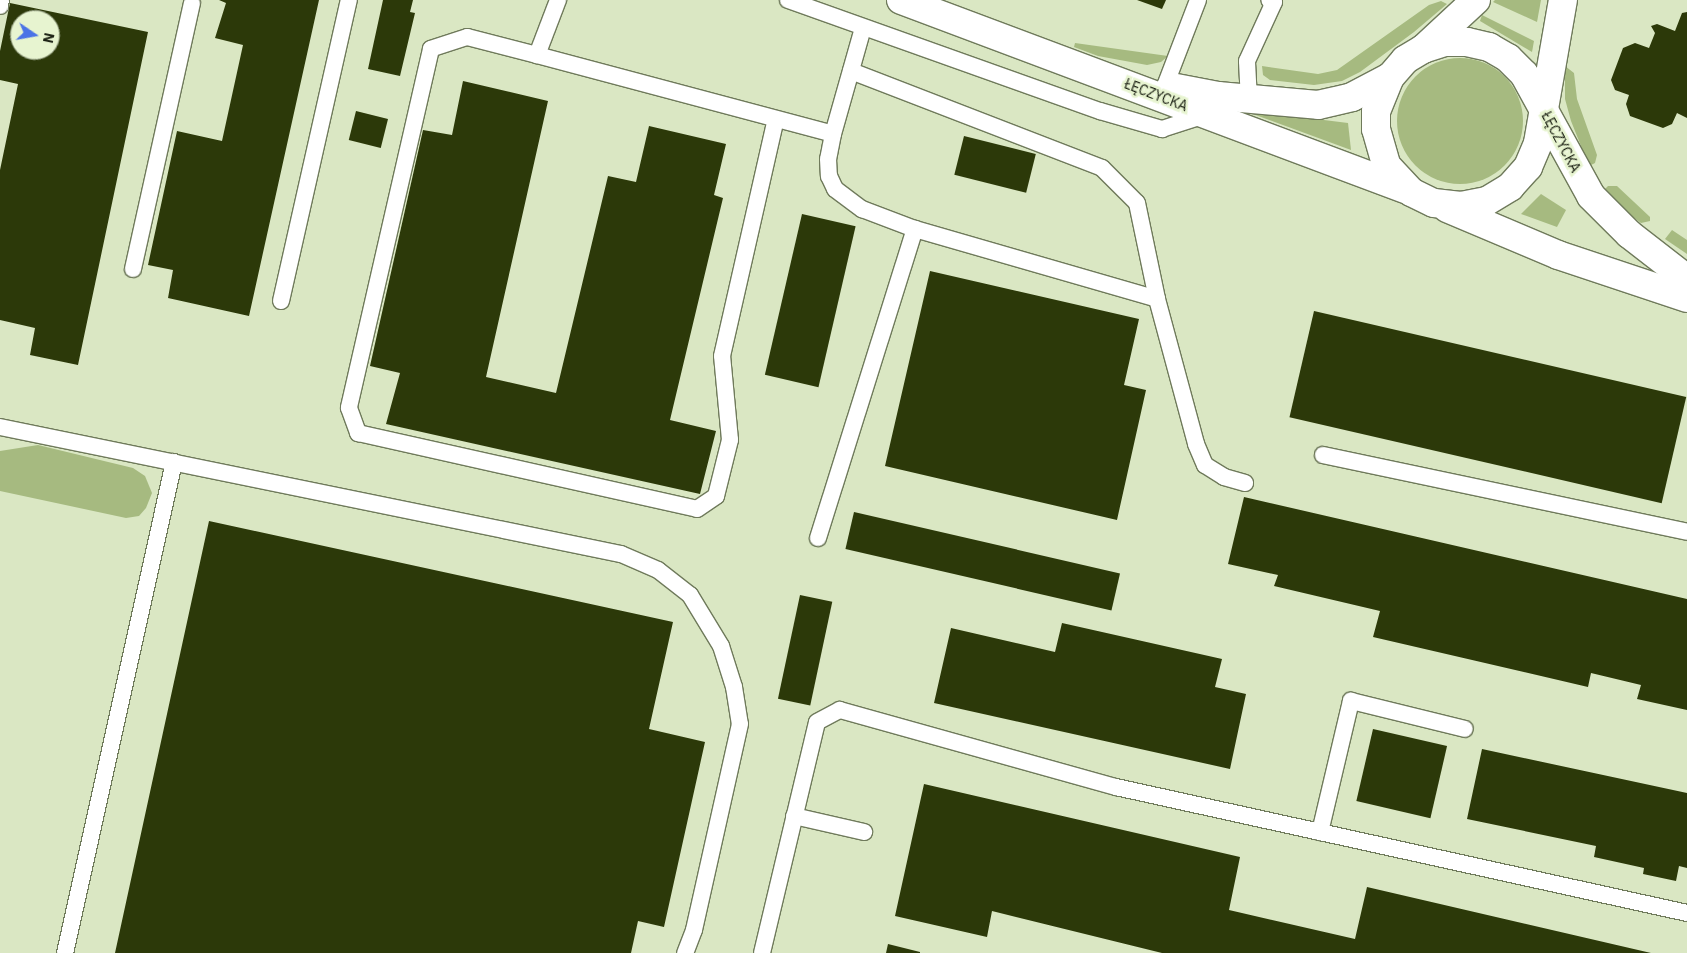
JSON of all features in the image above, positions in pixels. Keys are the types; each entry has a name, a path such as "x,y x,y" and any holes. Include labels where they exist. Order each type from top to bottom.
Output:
{"street":[{"name":"ŁĘCZYCKA","path":"901,0 1423,197 1558,255 1687,298"},
{"path":"1476,0 1423,49 1405,60 1390,77 1381,93 1376,129 1386,165 1423,197 1461,206 1487,201 1510,188 1528,167 1538,143 1563,0"},
{"name":"ŁĘCZYCKA","path":"1423,49 1445,42 1467,42 1489,47 1508,58 1524,74 1591,196 1629,234 1687,279"},
{"name":"ŁĘCZYCKA","path":"1098,73 1249,100 1318,105 1352,97 1390,77"}],"lane":[{"path":"0,6 1,0"},
{"path":"281,300 349,0"},
{"path":"537,55 558,0"},
{"path":"788,0 864,28 1162,129 1207,115"},
{"path":"1165,86 1198,0"},
{"path":"1249,100 1247,61 1274,2 1269,0"},
{"path":"133,269 188,1"},
{"path":"864,28 833,134 828,158 829,176 835,190 862,209 915,229 1157,299"},
{"path":"776,119 722,356 730,440 716,496 697,509 358,433 349,408 431,49 467,38 537,55 833,134"},
{"path":"851,71 1102,168 1137,202 1157,299 1196,444 1204,465 1224,477 1245,483"},
{"path":"818,538 915,229"},
{"path":"0,427 621,554 658,570 690,595 721,646 734,687 740,724 694,930 685,953"},
{"path":"1323,455 1687,532"},
{"path":"65,953 174,462"},
{"path":"1320,832 1351,701 1465,729"},
{"path":"762,953 817,722 840,710 1116,787 1687,913"},
{"path":"794,816 864,832"}],"green space":[{"path":"1495,0 1541,0 1537,22 1493,2"},
{"path":"1441,1 1447,4 1414,32 1360,72 1342,81 1314,85 1270,80 1263,75 1262,66 1318,74 1337,70 1429,5"},
{"path":"1482,15 1534,41 1532,52 1480,21"},
{"path":"1075,43 1168,56 1161,62 1147,65 1098,56 1074,47"},
{"path":"1460,58 1484,63 1505,76 1518,97 1523,121 1518,145 1505,166 1484,179 1460,184 1436,179 1415,166 1402,145 1397,121 1402,97 1415,76 1436,63"},
{"path":"1565,66 1574,73 1577,99 1597,155 1595,163 1589,166 1571,121 1565,99"},
{"path":"1252,111 1348,123 1351,150 1250,113"},
{"path":"1608,186 1617,186 1650,217 1650,221 1641,223 1621,208 1605,189"},
{"path":"1541,194 1566,210 1557,227 1521,214"},
{"path":"1672,230 1687,240 1687,254 1665,239"},
{"path":"38,445 133,468 145,476 152,493 146,508 139,516 126,518 0,491 0,451"}],"building":[{"path":"219,0 319,0 249,316 168,298 173,270 148,265 177,131 222,141 243,45 215,38 226,3"},
{"path":"383,0 413,0 410,12 415,13 400,76 368,69"},
{"path":"1137,0 1166,0 1162,9"},
{"path":"10,3 43,10 10,10 10,60 60,60 60,14 148,32 78,365 30,355 35,328 0,320 0,170 18,84 0,80 0,51"},
{"path":"1687,12 1687,118 1677,113 1672,124 1663,128 1630,116 1626,104 1629,95 1615,90 1611,80 1623,48 1635,43 1649,48 1655,33 1651,26 1657,24 1675,31 1682,13"},
{"path":"463,81 548,101 486,377 556,393 608,176 636,182 649,126 726,144 714,195 723,198 670,420 716,431 700,494 386,424 400,373 370,366 423,130 452,135"},
{"path":"356,111 388,119 381,148 349,140"},
{"path":"964,136 1036,154 1026,193 954,175"},
{"path":"802,214 856,226 818,387 765,375"},
{"path":"930,271 1139,319 1124,385 1146,390 1117,520 885,466"},
{"path":"1314,311 1686,397 1662,503 1289,417"},
{"path":"1244,497 1687,599 1687,710 1637,699 1641,685 1591,673 1588,687 1373,637 1380,611 1274,586 1278,575 1228,564"},
{"path":"854,512 1120,573 1111,610 845,549"},
{"path":"209,521 673,622 649,729 705,742 664,927 638,921 631,953 115,953"},
{"path":"800,595 832,602 810,706 778,699"},
{"path":"1062,623 1222,659 1215,687 1246,694 1230,769 934,703 951,628 1055,652"},
{"path":"1373,729 1447,746 1430,818 1356,801"},
{"path":"1482,749 1687,793 1687,868 1679,866 1676,881 1643,874 1644,868 1594,857 1596,846 1467,819"},
{"path":"924,784 1240,857 1229,910 1355,939 1367,887 1651,953 1162,953 992,911 987,937 895,916"},
{"path":"888,944 920,952 920,953 886,953"}]}
